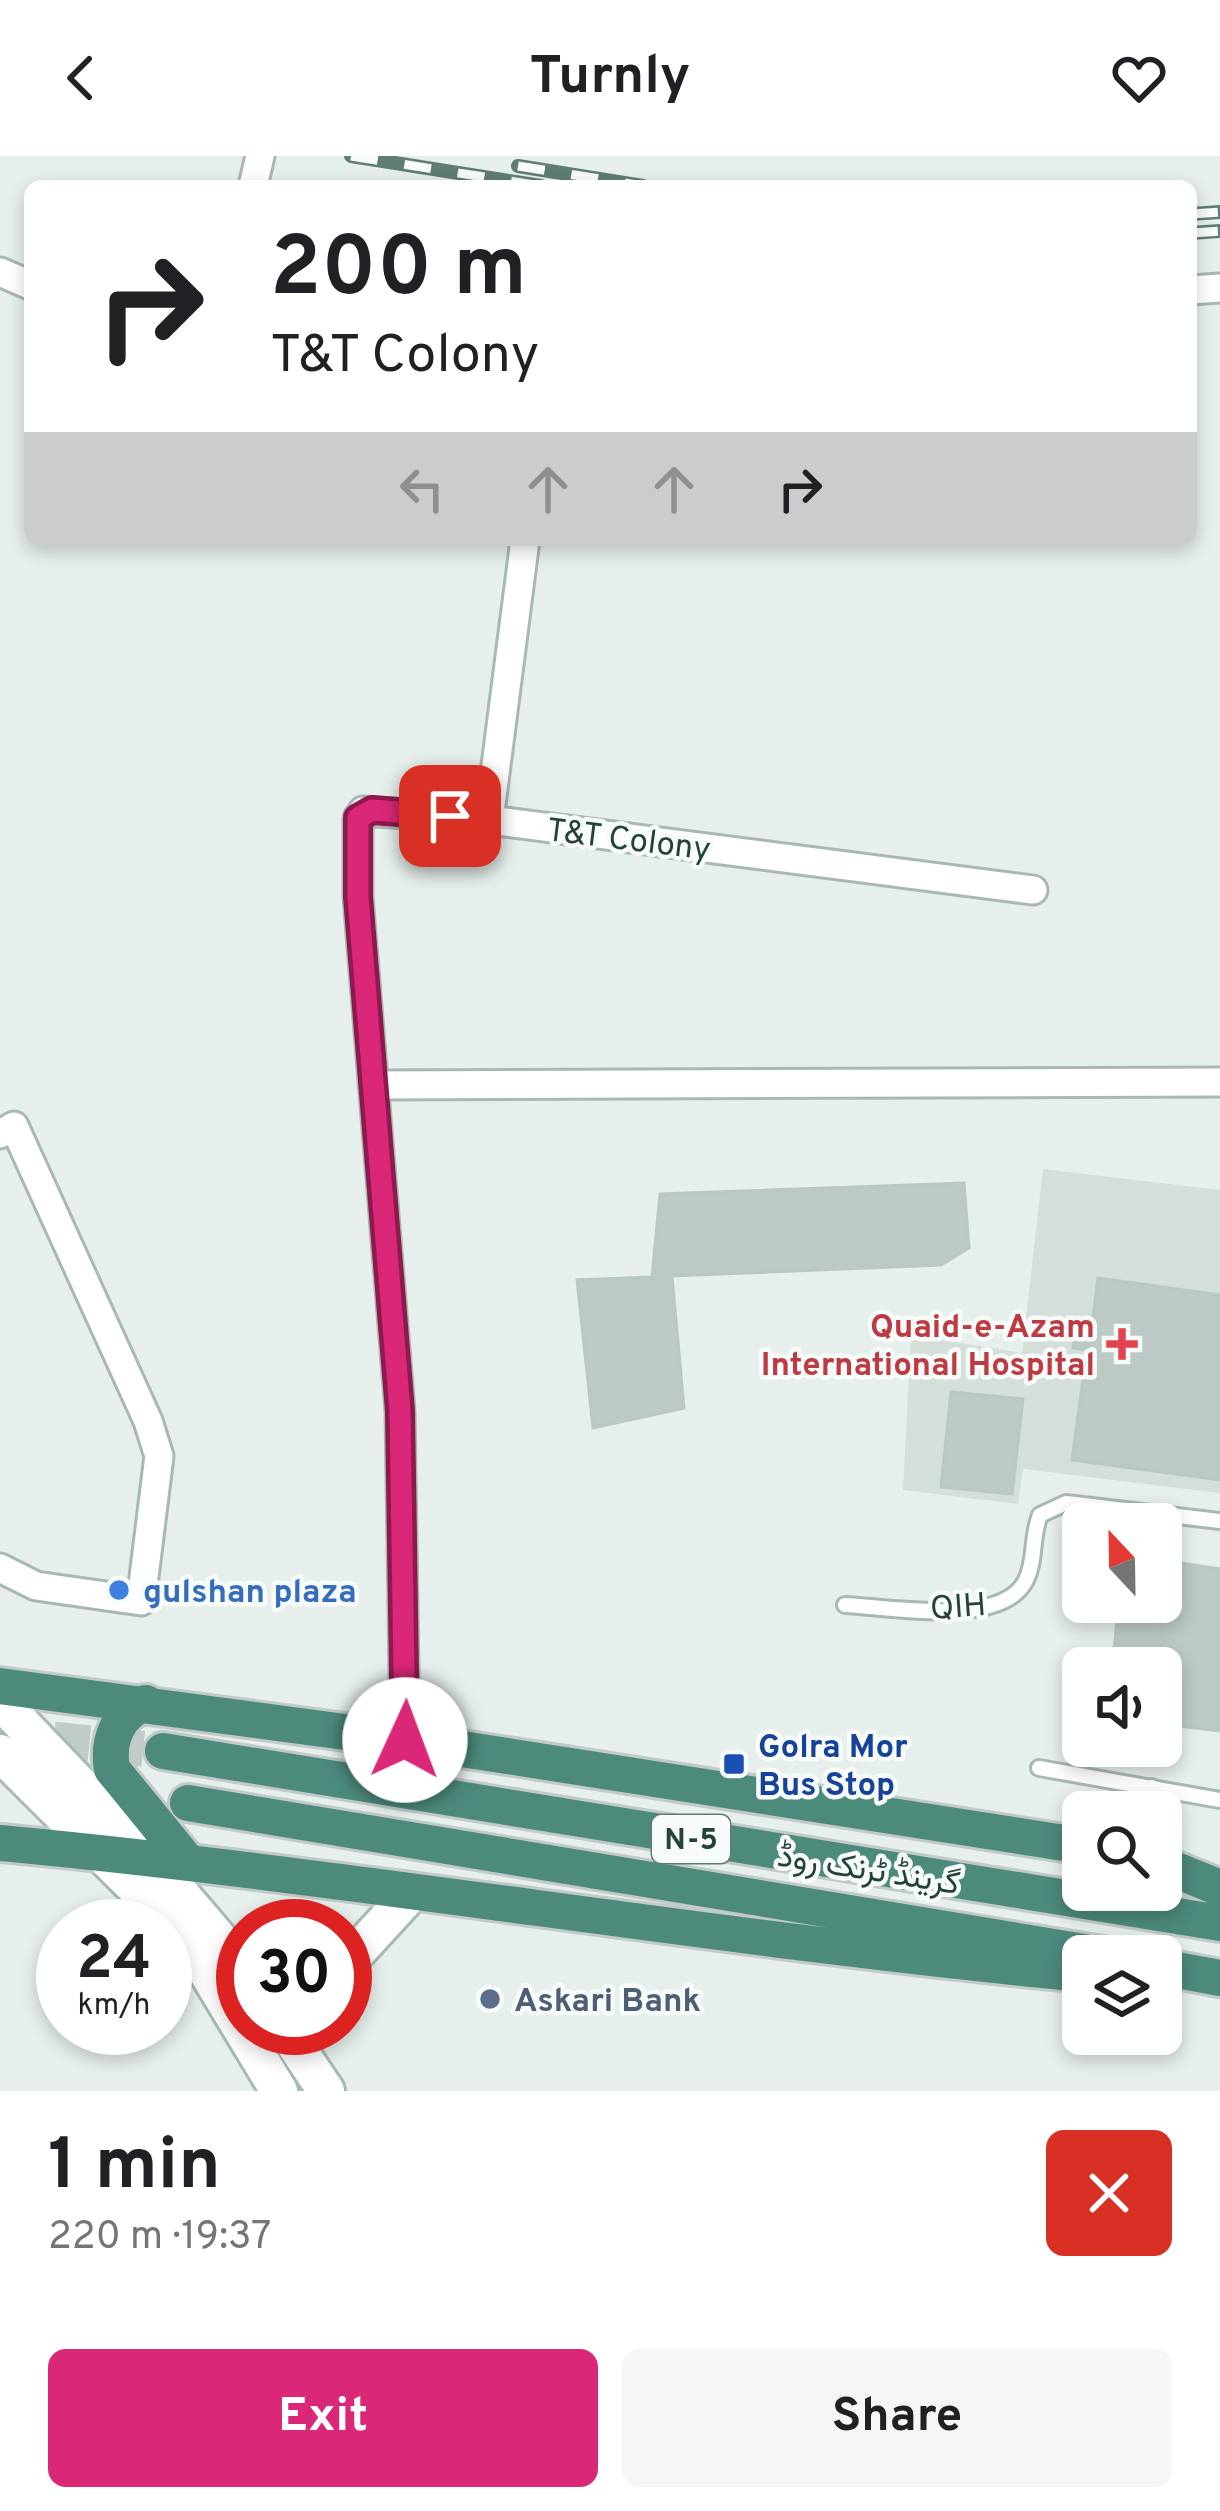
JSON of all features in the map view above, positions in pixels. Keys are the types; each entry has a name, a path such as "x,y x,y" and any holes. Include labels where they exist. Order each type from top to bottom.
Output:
{"highway":[{"path":"0,1686 405,1740 1062,1843"},
{"path":"146,1703 127,1713 114,1734 112,1769 187,1861"},
{"name":"گرینڈ ٹرنک روڈ","path":"163,1751 1220,1923"},
{"name":"گرینڈ ٹرنک روڈ","path":"188,1803 1062,1948"},
{"path":"0,1844 187,1861 818,1949 1062,1972"},
{"path":"1182,1873 1220,1888"},
{"path":"1182,1972 1220,1983"},
{"path":"1182,1982 1220,1983"}],"main road":[{"path":"0,1701 216,1934"},
{"path":"0,1753 161,1912 204,1967 279,2091"},
{"path":"372,1936 411,1893"},
{"path":"308,2055 326,2091"}],"street":[{"path":"489,820 524,546"},
{"name":"T&T Colony","path":"405,1740 400,1411 358,897 358,818 372,810 489,820 1033,890"},
{"path":"374,1085 1220,1082"},
{"path":"0,1133 14,1126 148,1420 159,1456 141,1600 36,1586 0,1568"}],"lane":[{"name":"QIH","path":"844,1604 972,1611 1006,1601 1023,1587 1031,1568 1040,1515 1066,1503 1220,1521"},
{"path":"1039,1768 1220,1800"},
{"path":"1151,1791 1152,1787"}],"shaded area":[{"name":"Quaid-e-Azam International Hospital","path":"1043,1169 1220,1190 1220,1493 1023,1469 1018,1504 903,1490 911,1335 1022,1353"}],"building":[{"path":"964,1183 969,1248 941,1265 672,1276 684,1408 593,1428 577,1280 652,1277 660,1194"},
{"path":"1098,1278 1220,1295 1220,1480 1072,1460 1087,1350 1073,1348 1077,1323 1092,1325"},
{"path":"951,1392 1023,1399 1012,1494 941,1487"},
{"path":"1182,1563 1220,1569 1220,1731 1182,1726 1182,1647 1114,1647 1117,1623 1182,1623"}],"tunnel":[{"path":"0,1734 163,1751"}],"railway":[{"path":"351,156 503,180"},
{"path":"518,166 606,180"},
{"path":"1197,214 1220,212"},
{"path":"1197,233 1220,231"}],"place":[{"name":"Quaid-e-Azam International Hospital","path":"1122,1344"},
{"name":"gulshan plaza","path":"119,1590"},
{"name":"Golra Mor Bus Stop","path":"734,1764"},
{"name":"Askari Bank","path":"490,1999"}],"route":[{"path":"405,1740 408,1668 400,1411 358,897 358,818 372,810 450,816"}]}
